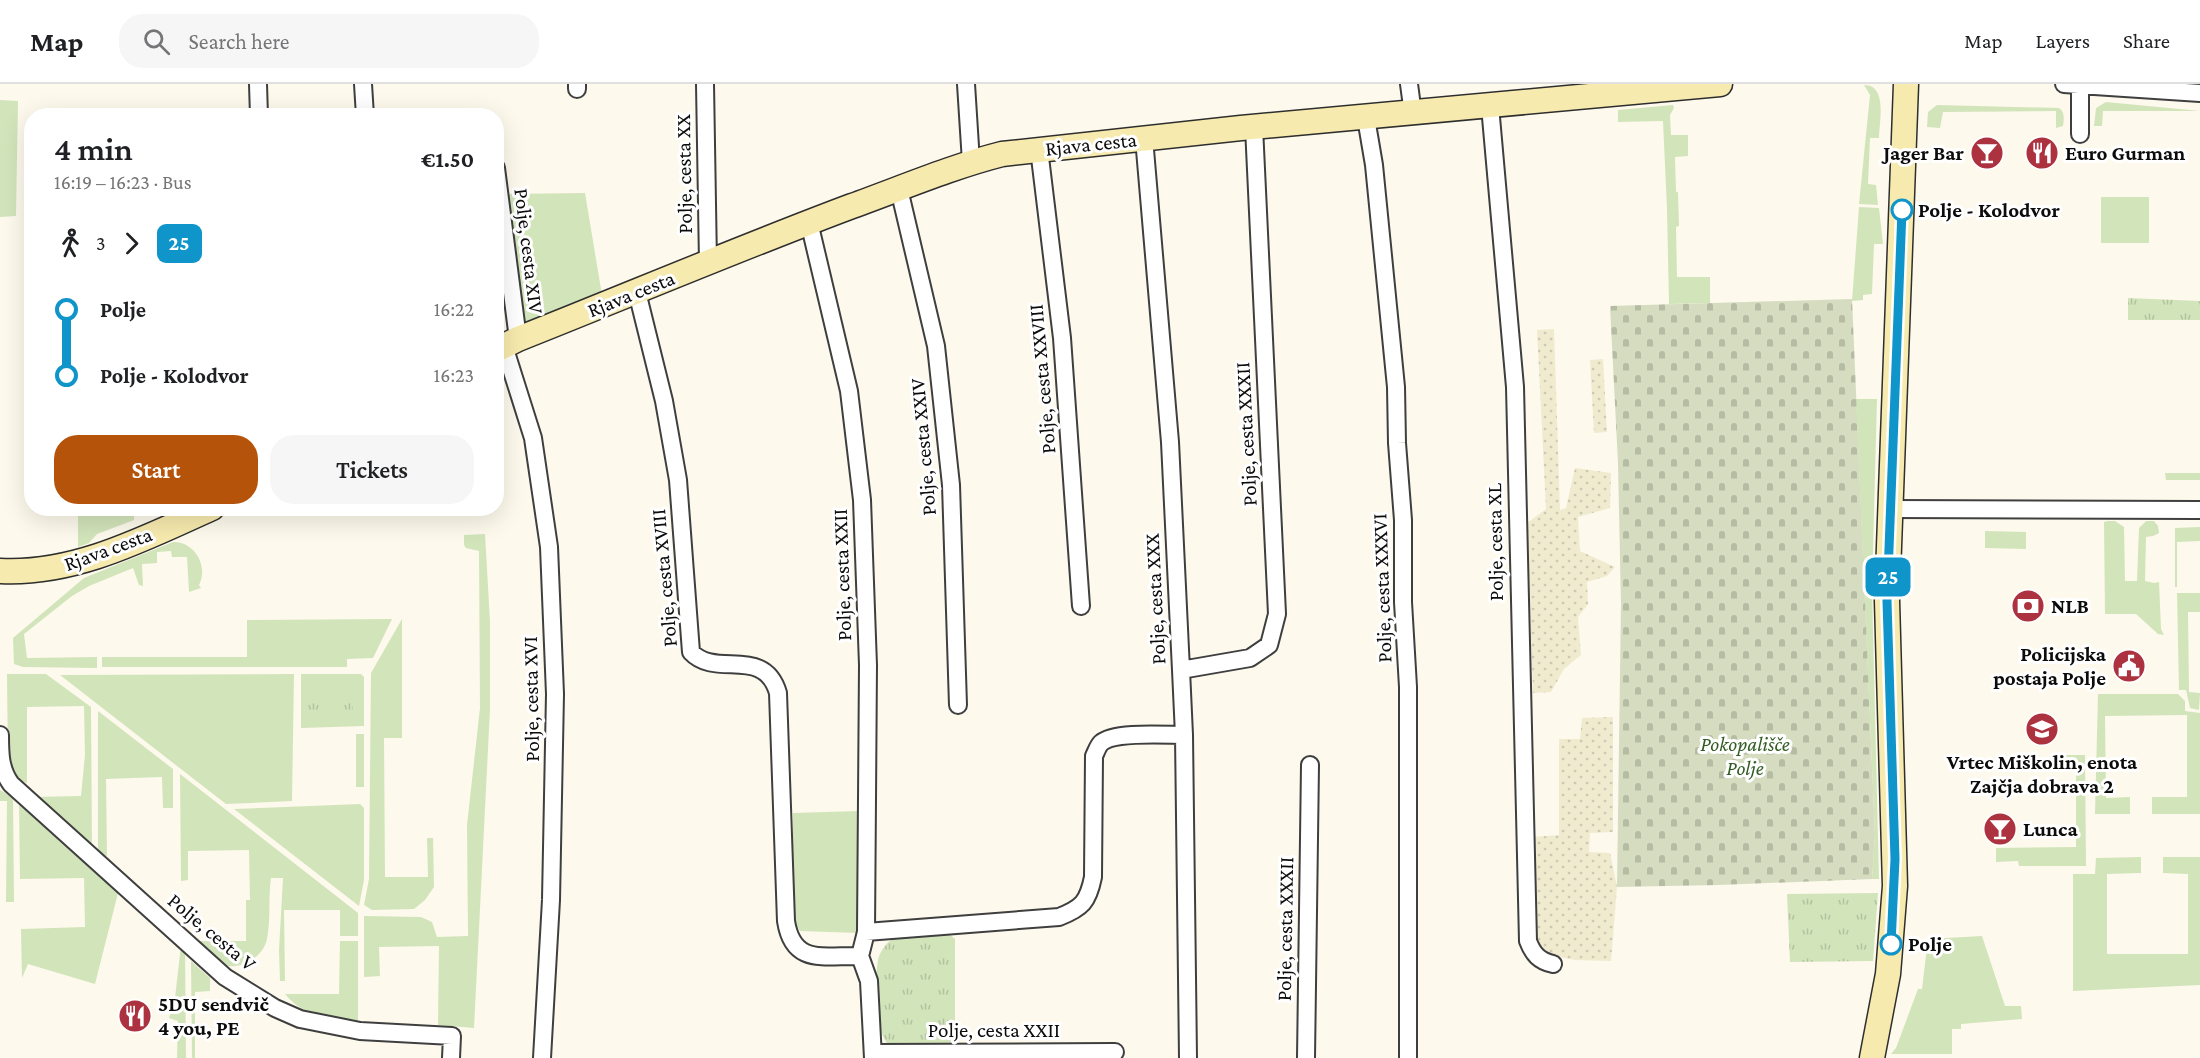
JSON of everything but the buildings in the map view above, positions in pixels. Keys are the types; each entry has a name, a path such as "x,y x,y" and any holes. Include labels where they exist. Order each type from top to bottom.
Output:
{"street":[{"path":"258,84 259,108"},
{"path":"363,84 364,108"},
{"name":"Polje, cesta XX","path":"705,84 708,263"},
{"path":"966,84 971,162"},
{"path":"1409,84 1413,114"},
{"name":"Rjava cesta","path":"506,345 809,222 971,162 1002,154 1254,127 1720,84"},
{"path":"1872,1058 1888,974 1895,886 1887,601 1906,84"},
{"path":"2080,134 2072,85 2200,93"},
{"name":"Polje, cesta XL","path":"1490,106 1515,387 1528,941 1535,956 1543,962 1553,964"},
{"name":"Polje, cesta XXXVI","path":"1366,118 1374,165 1396,387 1397,444 1403,520 1403,602 1408,687 1407,1058"},
{"name":"Polje, cesta XXXII","path":"1181,670 1250,658 1269,645 1277,614 1254,127"},
{"name":"Polje, cesta XXX","path":"1144,138 1170,442 1181,670 1184,735 1188,1058"},
{"name":"Polje, cesta XXVIII","path":"1039,149 1062,338 1081,606"},
{"name":"Polje, cesta XXIV","path":"898,189 936,346 951,485 958,705"},
{"name":"Polje, cesta XXII","path":"809,222 849,390 862,500 868,665 866,932 860,956 869,981 873,1056 1115,1052"},
{"name":"Polje, cesta XVIII","path":"637,292 664,401 678,480 691,652 697,659 722,664 752,665 769,674 775,681 778,693 786,921 789,938 798,950 807,954 860,956"},
{"name":"Polje, cesta XIV","path":"504,310 506,345"},
{"name":"Polje, cesta XVI","path":"506,345 533,438 549,548 555,694 551,900 543,1058"},
{"path":"1890,509 2200,510"},
{"name":"Rjava cesta","path":"0,571 40,571 78,562 123,546 193,516"},
{"name":"Polje, cesta V","path":"0,735 4,775 11,784 225,977 275,1008 300,1019 360,1031 452,1036 451,1058"},
{"path":"866,932 1059,917 1073,912 1082,906 1090,893 1093,877 1094,756 1100,744 1108,739 1127,736 1184,735"},
{"name":"Polje, cesta XXXII","path":"1306,1058 1310,765"}],"shaded area":[{"path":"1554,329 1560,510 1566,508 1575,468 1611,473 1610,508 1578,517 1580,551 1615,567 1607,576 1587,582 1588,604 1578,617 1581,655 1564,669 1551,692 1533,693 1527,523 1546,509 1537,330"},
{"path":"1603,359 1607,432 1594,433 1590,360"},
{"path":"1613,717 1613,832 1590,833 1589,852 1610,853 1617,887 1611,961 1575,960 1538,953 1534,837 1559,835 1559,739 1580,739 1582,718"}],"green space":[{"path":"1864,85 1876,91 1881,114 1879,138 1870,138 1868,184 1876,185 1878,205 1859,204 1870,95"},
{"path":"0,100 18,101 16,216 0,217"},
{"path":"2106,102 2200,111 2103,111 2102,126 2094,126 2096,108"},
{"path":"1673,105 1674,108 1670,115 1671,135 1688,135 1688,156 1675,157 1679,226 1676,227 1677,277 1710,277 1710,303 1669,304 1663,121 1618,122 1618,110"},
{"path":"1937,105 2059,108 2064,118 2063,126 2056,128 2056,111 1943,112 1940,128 1927,127 1928,112"},
{"path":"585,193 602,295 524,327 505,194"},
{"path":"2101,197 2149,197 2149,243 2101,243"},
{"path":"1859,207 1879,208 1883,244 1874,244 1872,294 1863,295 1863,300 1852,301"},
{"path":"2128,298 2200,301 2200,320 2128,320"},
{"name":"Pokopališče Polje","path":"1852,299 1875,835 1872,879 1617,887 1621,604 1618,463 1610,306"},
{"path":"1856,399 1877,399 1872,589 1879,879 1872,879 1875,835"},
{"path":"2165,473 2200,473 2200,480 2166,480"},
{"path":"78,516 134,516 134,520 97,534 89,543 78,547"},
{"path":"2115,521 2124,527 2125,581 2137,581 2139,528 2146,521 2154,521 2158,526 2159,533 2146,537 2145,581 2159,582 2161,629 2164,635 2158,634 2136,614 2105,614 2104,522"},
{"path":"2200,527 2200,541 2177,542 2177,587 2175,587 2175,528"},
{"path":"1985,531 2026,532 2026,549 1985,548"},
{"path":"485,534 490,622 490,709 474,1028 438,1025 439,946 379,947 380,976 364,977 364,916 421,917 432,922 437,937 468,936 467,825 480,708 479,551 466,548 464,535"},
{"path":"173,542 187,546 198,556 202,570 199,585 201,588 189,592 187,557 172,557 171,551 157,552 157,563 142,564 143,586 139,585 133,568 89,586 72,596 24,634 27,658 97,657 97,668 23,667 14,664 13,638 84,578"},
{"path":"2177,593 2200,593 2200,612 2188,612 2189,692 2200,693 2199,710 2190,708 2186,690 2179,690"},
{"path":"392,619 373,658 347,659 347,667 102,667 102,657 247,657 247,620"},
{"path":"402,619 402,738 384,738 385,877 428,877 427,838 433,838 434,887 425,900 414,909 372,910 364,905 369,879 371,673"},
{"path":"7,674 46,674 91,707 92,850 31,797 81,796 85,755 84,706 27,707 27,783 18,781 8,764"},
{"path":"294,674 292,801 226,804 60,675"},
{"path":"301,674 361,674 364,677 364,726 301,728"},
{"path":"352,689 353,719 338,719 337,690"},
{"path":"304,690 319,690 319,719 304,719"},
{"path":"2098,694 2178,694 2185,701 2185,711 2200,713 2200,814 2152,814 2152,797 2187,797 2187,715 2105,716 2106,798 2130,797 2130,814 2095,814"},
{"path":"98,711 173,769 173,808 163,808 162,777 106,779 107,856 98,854"},
{"path":"356,734 364,734 364,787 356,787"},
{"path":"2051,755 2085,755 2086,866 2019,866 2018,861 1996,862 1996,848 2076,847 2076,765 2051,765"},
{"path":"180,774 358,913 358,936 340,936 340,910 284,910 285,981 280,981 279,950 283,878 271,878 265,946 255,958 241,965 226,966 209,956 194,941 246,941 246,900 250,900 249,850 188,851 188,880 181,881"},
{"path":"0,790 13,797 14,902 6,902 7,801 0,801"},
{"path":"19,802 119,889 95,984 28,964 22,978 21,929 85,927 84,878 20,879"},
{"path":"360,804 364,808 364,880 359,906 234,809"},
{"path":"860,811 859,933 800,931 793,920 793,813"},
{"path":"2141,857 2141,873 2107,874 2107,954 2188,954 2188,874 2163,873 2163,857 2200,857 2200,985 2073,991 2073,874 2095,874 2096,858"},
{"path":"1878,893 1873,961 1790,962 1787,894"},
{"path":"949,934 955,939 955,1039 951,1046 889,1045 884,1038 878,1017 876,992 878,960 882,950 891,940 899,936"},
{"path":"1982,936 2005,1006 2021,1006 2022,1019 1961,1024 1961,1029 1952,1029 1952,1054 1891,1054 1896,1048 1918,989 1922,989 1928,939"},
{"path":"340,941 358,941 358,1023 318,1016 301,1008 285,994 339,994"},
{"path":"181,945 185,949 186,1058 177,1058 178,1021 169,1018 175,998"},
{"path":"191,961 210,978 210,991 195,992 195,1058 192,1058"}],"bus line":[{"name":"25","path":"1891,944 1895,859 1887,601 1902,210"}],"place":[{"name":"Jager Bar","path":"1987,153"},
{"name":"Euro Gurman","path":"2042,153"},
{"name":"Polje - Kolodvor","path":"1902,210"},
{"name":"NLB","path":"2028,606"},
{"name":"Policijska postaja Polje","path":"2129,666"},
{"name":"Vrtec Miškolin, enota Zajčja dobrava 2","path":"2042,729"},
{"name":"Lunca","path":"2000,829"},
{"name":"Polje","path":"1891,944"},
{"name":"5DU sendvič 4 you, PE","path":"135,1016"}]}
